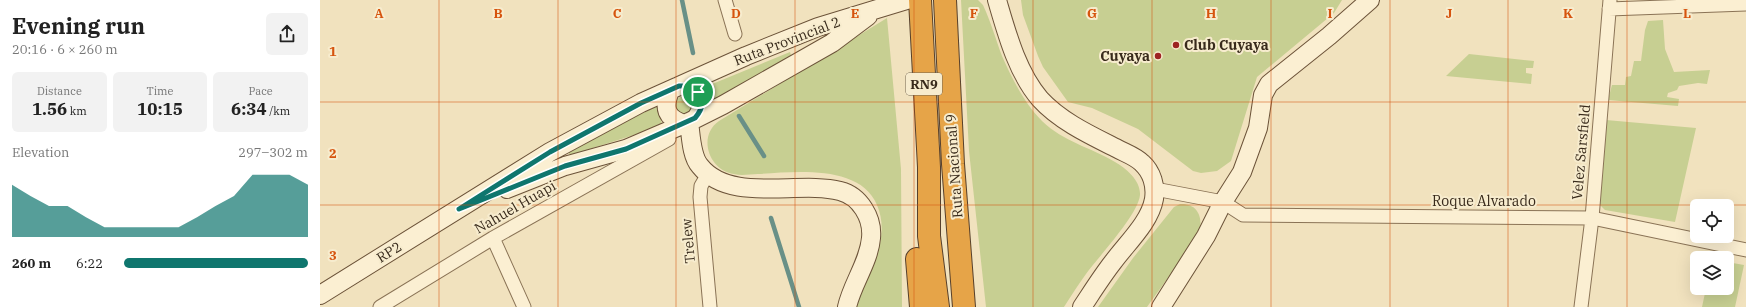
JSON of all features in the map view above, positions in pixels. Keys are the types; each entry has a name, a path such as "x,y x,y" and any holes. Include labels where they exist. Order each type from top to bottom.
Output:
{"highway":[{"name":"RN9","path":"920,0 929,174"},
{"name":"Ruta Nacional 9","path":"945,0 953,164 964,307"},
{"path":"921,307 917,266 918,236 929,174"},
{"name":"Ruta Nacional 9","path":"929,174 929,236 938,307"},
{"path":"957,201 968,240 975,307"}],"main road":[{"name":"RP2","path":"878,9 907,0"},
{"path":"997,0 1006,30 1025,76 1041,100 1058,115 1072,124 1139,160 1148,170 1154,189 1151,208 1141,225 1112,263 1082,307"},
{"path":"1161,307 1206,236 1223,202 1242,172 1258,128 1263,96 1269,84 1329,36 1370,0"},
{"name":"Ruta Provincial 2","path":"459,209 550,152 641,103 818,27 878,9"},
{"name":"Ruta Provincial 2","path":"459,209 565,166 626,149 690,123 832,43 878,9"},
{"path":"692,87 702,98 700,113 690,123 671,118 666,110 666,100 674,88 692,87"},
{"path":"690,123 698,165 708,174 724,183 760,188 832,189 841,191 854,198 866,213 871,230 871,239 847,307"},
{"name":"RP2","path":"320,295 459,209"}],"street":[{"path":"725,0 735,34"},
{"path":"1609,5 1746,4"},
{"name":"Velez Sarsfield","path":"1581,307 1592,218 1609,5"},
{"name":"Nahuel Huapi","path":"380,307 493,238 690,123"},
{"name":"Trelew","path":"708,174 701,186 700,197 710,307"},
{"path":"1154,189 1223,202"},
{"name":"Roque Alvarado","path":"1223,202 1243,215 1592,218 1746,250"},
{"path":"493,238 524,307"}],"green space":[{"path":"961,0 978,0 983,5 1002,56 1019,91 1042,121 1059,134 1106,157 1128,171 1140,190 1138,203 1133,213 1077,286 1064,307 986,307 969,151"},
{"name":"Club Cuyaya","path":"1021,0 1342,0 1334,13 1257,77 1231,161 1217,171 1201,173 1193,171 1138,129 1092,108 1068,102 1043,67 1023,15"},
{"path":"887,18 901,169 902,307 856,307 876,257 882,231 881,218 877,205 869,192 856,183 842,177 825,173 790,172 740,175 734,174 718,167 712,160 707,144 712,127 719,121"},
{"path":"1663,20 1665,49 1674,72 1710,70 1707,84 1698,83 1679,86 1677,90 1668,93 1667,97 1679,99 1678,106 1608,100 1612,85 1625,85 1626,77 1631,76 1634,61 1641,61 1645,30 1648,21"},
{"path":"790,52 791,55 709,105 700,89"},
{"path":"1469,54 1534,61 1533,68 1526,68 1526,73 1532,74 1531,84 1446,76"},
{"path":"684,96 688,97 692,101 692,109 688,113 684,114 680,113 676,109 675,105 676,101 680,97"},
{"path":"661,103 660,113 662,126 571,155 569,154 569,152"},
{"path":"1606,120 1696,128 1675,222 1605,210 1598,203"},
{"path":"1180,204 1187,204 1196,210 1200,219 1200,230 1198,236 1147,307 1098,307 1133,258 1174,207"},
{"path":"1734,263 1744,265 1735,307 1702,307 1705,295 1734,295"}],"waterway":[{"path":"682,0 693,53"},
{"path":"739,116 764,156"},
{"path":"771,218 799,307"}],"place":[{"name":"Club Cuyaya","path":"1176,45"},
{"name":"Cuyaya","path":"1158,56"}],"route":[{"path":"679,86 692,87 698,92 702,98 700,113 689,122 626,149 602,157 565,166 459,209 550,152 641,103 679,86"}]}
